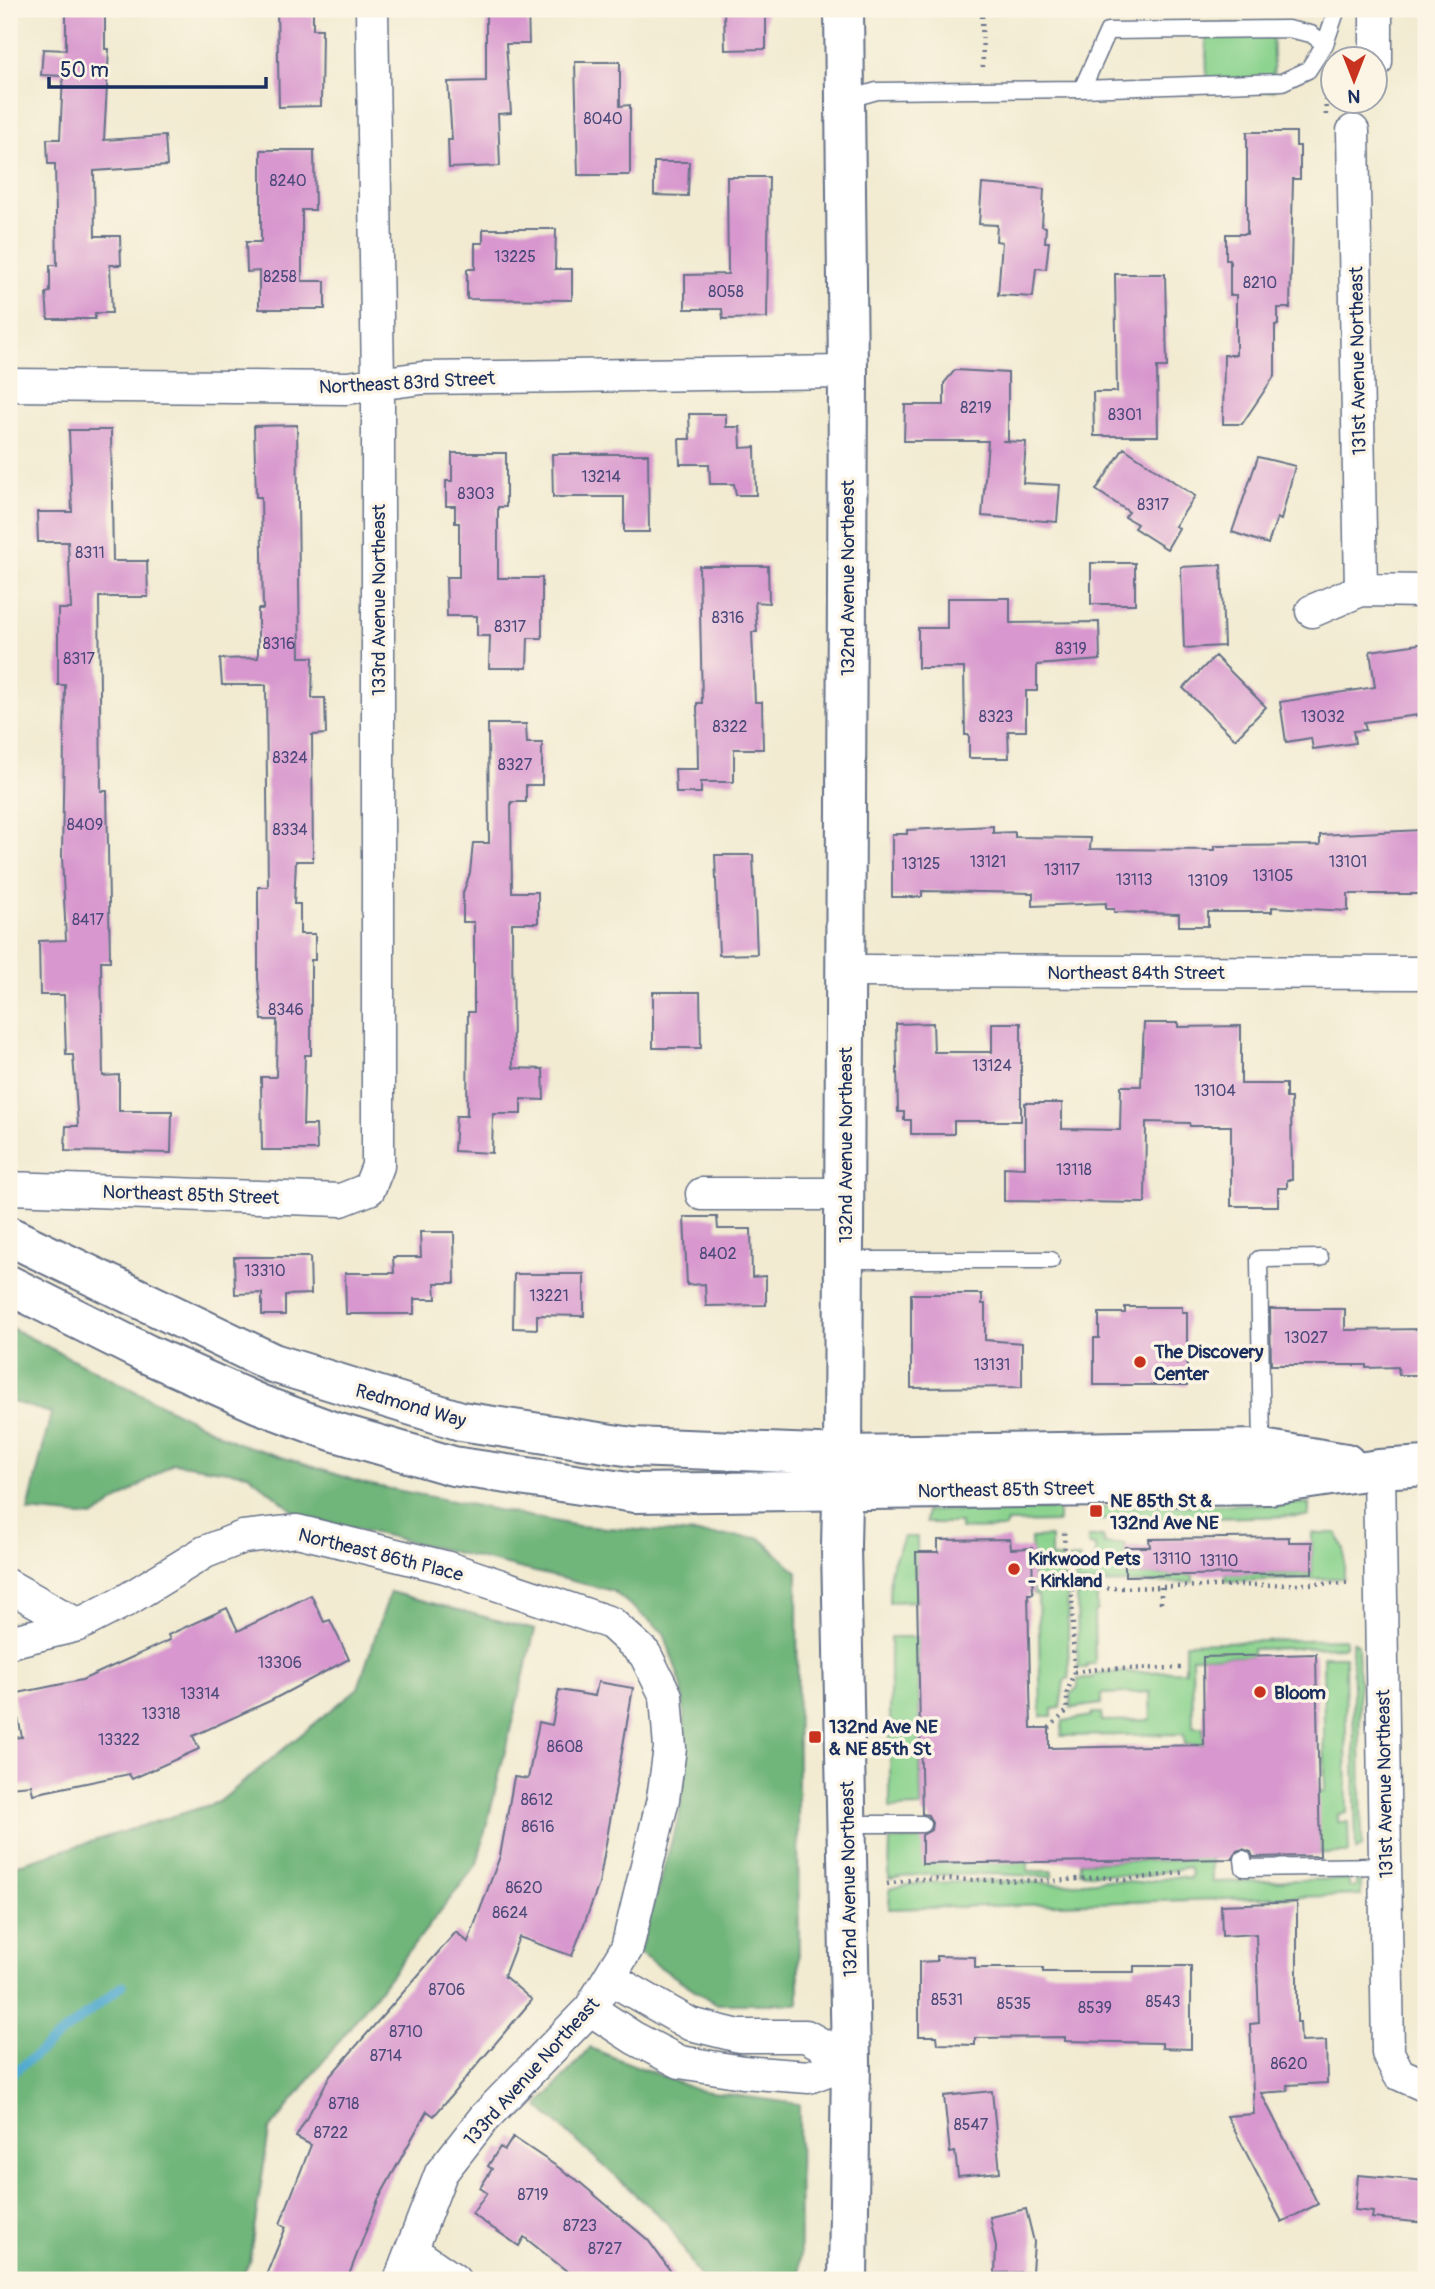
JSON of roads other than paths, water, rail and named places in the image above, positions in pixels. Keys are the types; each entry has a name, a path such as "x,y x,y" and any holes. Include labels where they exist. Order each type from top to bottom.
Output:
{"main road":[{"name":"132nd Avenue Northeast","path":"844,9 848,372 842,1473 851,2061 848,2280"},
{"name":"Redmond Way","path":"9,1236 273,1363 461,1421 632,1447 842,1473"},
{"path":"9,1284 147,1354 259,1404 332,1430 453,1466 635,1493 842,1473"},
{"name":"Northeast 85th Street","path":"842,1473 1262,1449 1379,1469"},
{"name":"Northeast 85th Street","path":"842,1473 1269,1485 1379,1469 1426,1466"}],"street":[{"name":"133rd Avenue Northeast","path":"369,1189 378,1166 378,382 372,9"},
{"path":"1376,9 1376,46"},
{"name":"131st Avenue Northeast","path":"1353,131 1361,590"},
{"name":"Northeast 83rd Street","path":"9,385 347,388 422,378 848,372"},
{"path":"1311,611 1361,590 1426,591"},
{"name":"Northeast 84th Street","path":"845,971 1426,973"},
{"name":"Northeast 85th Street","path":"10,1187 341,1200 369,1189"},
{"path":"702,1194 844,1194"},
{"name":"131st Avenue Northeast","path":"1379,1469 1388,2053 1399,2074 1422,2085"},
{"name":"Northeast 86th Place","path":"9,1642 78,1625 125,1601 205,1552 243,1537 297,1531 445,1567 611,1623 645,1654"},
{"path":"9,1586 78,1625"},
{"name":"133rd Avenue Northeast","path":"400,2280 440,2173 484,2118 590,2009 611,1979 627,1948 663,1799 670,1748 666,1696 645,1654"},
{"path":"611,1979 690,2024 738,2036 806,2036 851,2061"},
{"path":"590,2009 634,2038 680,2062 743,2072 809,2077 851,2061"},
{"path":"412,2251 454,2280"}],"lane":[{"path":"845,100 877,91 1083,89 1282,82 1308,71 1325,44 1337,9"},
{"path":"1083,89 1108,32 1288,29 1311,34 1325,44"},
{"path":"1262,1449 1259,1259 1320,1258"},
{"path":"844,1261 1051,1261"},
{"path":"847,1824 922,1824"},
{"path":"1243,1859 1244,1868 1385,1866"}],"waterway":[{"path":"9,2076 123,1985"}],"place":[{"name":"The Discovery Center","path":"1140,1362"},
{"name":"NE 85th St & 132nd Ave NE","path":"1096,1511"},
{"name":"Kirkwood Pets - Kirkland","path":"1014,1569"},
{"name":"Bloom","path":"1260,1692"},
{"name":"132nd Ave NE & NE 85th St","path":"815,1737"}]}
